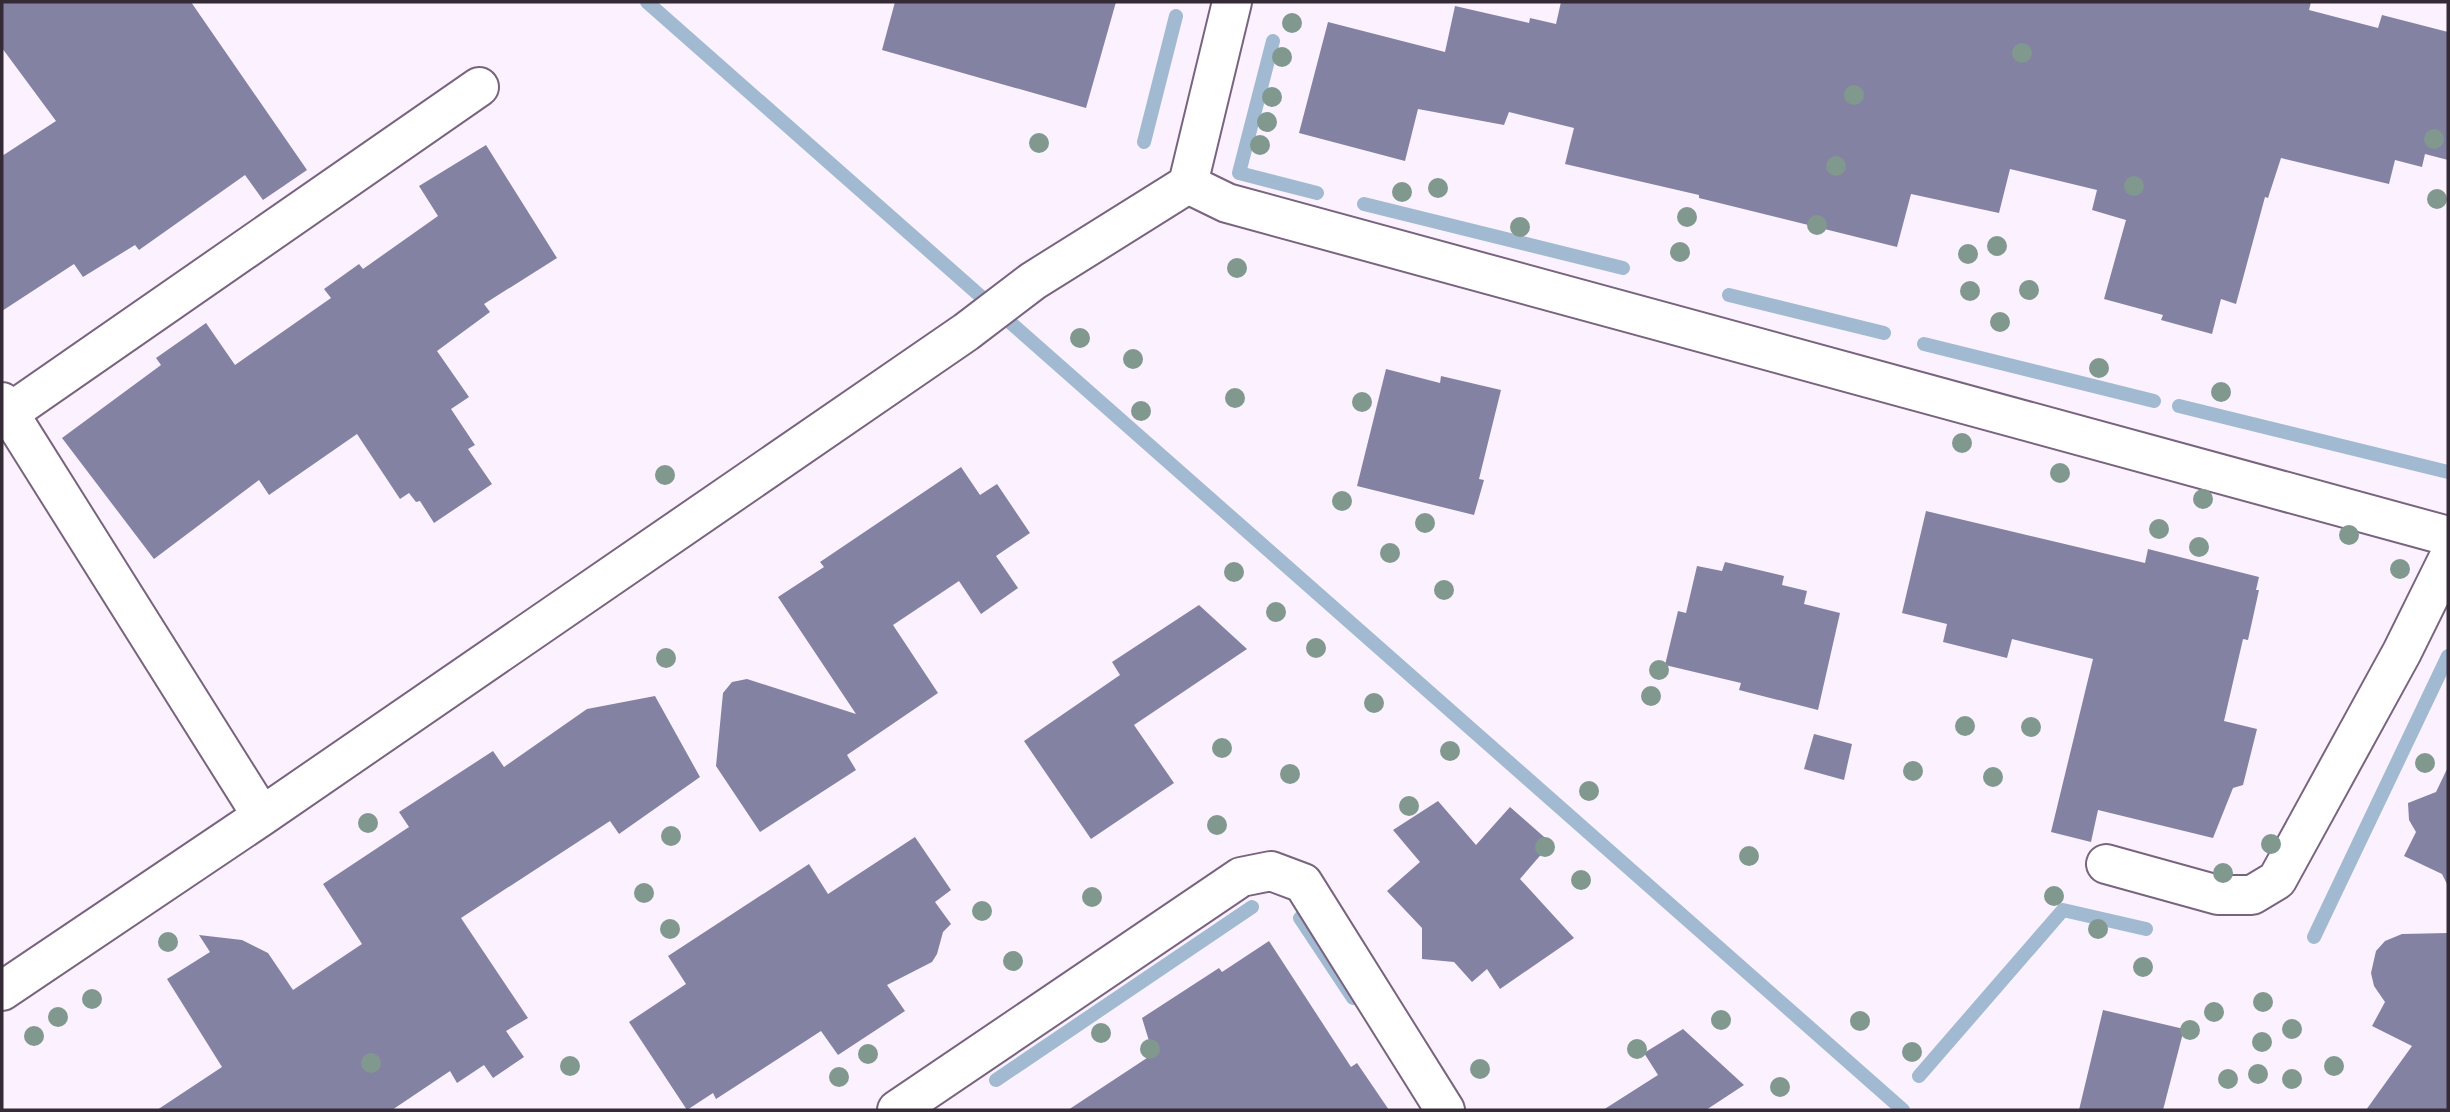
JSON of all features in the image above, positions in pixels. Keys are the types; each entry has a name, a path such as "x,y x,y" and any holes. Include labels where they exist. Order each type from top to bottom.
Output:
{"street":[{"path":"2,991 262,816 966,331 1033,281 1188,184 1232,2"},
{"path":"262,816 4,411 478,87"},
{"path":"1188,184 1227,203 2448,536"},
{"path":"2106,864 2218,895 2252,895 2277,880 2402,652 2448,559"},
{"path":"897,1110 1241,877 1271,871 1303,883 1445,1110"}],"building":[{"path":"2,2 191,2 307,170 263,200 245,175 139,250 135,245 83,277 74,264 2,311 2,156 56,121 2,48"},
{"path":"895,2 1116,2 1086,108 882,50"},
{"path":"1561,2 2311,2 2309,10 2378,28 2382,15 2448,32 2448,160 2425,154 2422,167 2395,160 2389,184 2281,158 2268,198 2265,197 2236,304 2221,299 2212,334 2161,320 2163,315 2104,299 2126,220 2092,210 2097,190 2010,169 1999,213 1911,194 1897,247 1699,198 1699,195 1565,164 1574,128 1509,112 1504,125 1418,109 1405,161 1299,133 1328,22 1445,52 1455,6 1529,23 1530,18 1556,24"},
{"path":"486,145 557,258 484,304 490,312 437,351 469,397 451,409 475,445 468,449 492,484 434,523 420,501 416,502 409,493 400,499 357,434 269,495 259,480 154,559 62,438 161,365 156,358 206,323 235,365 331,298 324,289 359,264 363,269 438,216 419,186"},
{"path":"1386,369 1440,383 1441,376 1501,390 1479,479 1484,480 1474,515 1357,486"},
{"path":"961,467 980,495 997,484 1030,533 996,556 1018,588 981,614 959,581 893,625 938,693 847,755 856,770 760,832 716,766 723,693 732,682 747,679 856,714 778,597 824,567 820,562"},
{"path":"1926,511 2145,563 2148,549 2259,577 2256,590 2259,590 2248,640 2243,639 2224,721 2257,729 2243,785 2233,788 2213,838 2098,810 2091,842 2051,832 2093,659 2012,639 2007,658 1943,642 1947,624 1902,613"},
{"path":"1725,562 1784,576 1782,585 1807,591 1804,604 1840,613 1818,710 1739,690 1741,683 1665,665 1678,611 1686,613 1697,566 1722,571"},
{"path":"1199,605 1247,649 1134,725 1174,783 1091,839 1024,741 1120,675 1112,662"},
{"path":"655,696 700,777 619,834 610,821 461,918 528,1018 506,1031 524,1057 493,1078 484,1065 457,1083 450,1071 392,1110 157,1110 222,1067 167,979 210,952 199,935 242,940 268,953 293,990 362,944 323,884 409,827 399,812 493,751 504,767 587,709"},
{"path":"1814,734 1852,744 1844,780 1804,769"},
{"path":"2448,767 2448,886 2442,874 2404,856 2416,832 2409,820 2408,803 2436,792"},
{"path":"1438,801 1476,845 1510,807 1551,843 1520,879 1574,938 1500,989 1487,969 1472,982 1454,962 1422,959 1422,928 1387,891 1420,862 1393,830"},
{"path":"915,837 951,890 935,902 951,924 943,932 932,962 887,985 905,1011 838,1055 821,1031 716,1099 713,1093 687,1110 629,1022 686,984 668,956 809,864 828,894"},
{"path":"2448,933 2448,1110 2366,1110 2412,1046 2372,1026 2385,1002 2374,986 2371,973 2376,951 2385,941 2402,934"},
{"path":"1269,941 1351,1067 1357,1063 1389,1110 1068,1110 1153,1054 1142,1018 1219,968 1222,972"},
{"path":"2103,1010 2184,1029 2163,1110 2079,1110"},
{"path":"1683,1029 1744,1085 1706,1110 1603,1110 1658,1075 1644,1053"}],"waterway":[{"path":"647,2 1903,1110"},
{"path":"1144,142 1176,16"},
{"path":"1273,41 1239,173 1317,193"},
{"path":"1364,204 1623,268"},
{"path":"1729,295 1884,333"},
{"path":"1924,344 2154,401"},
{"path":"2179,406 2448,472"},
{"path":"2314,937 2448,656"},
{"path":"996,1080 1252,907"},
{"path":"1919,1076 2063,910 2146,929"},
{"path":"1300,918 1353,998"}]}
